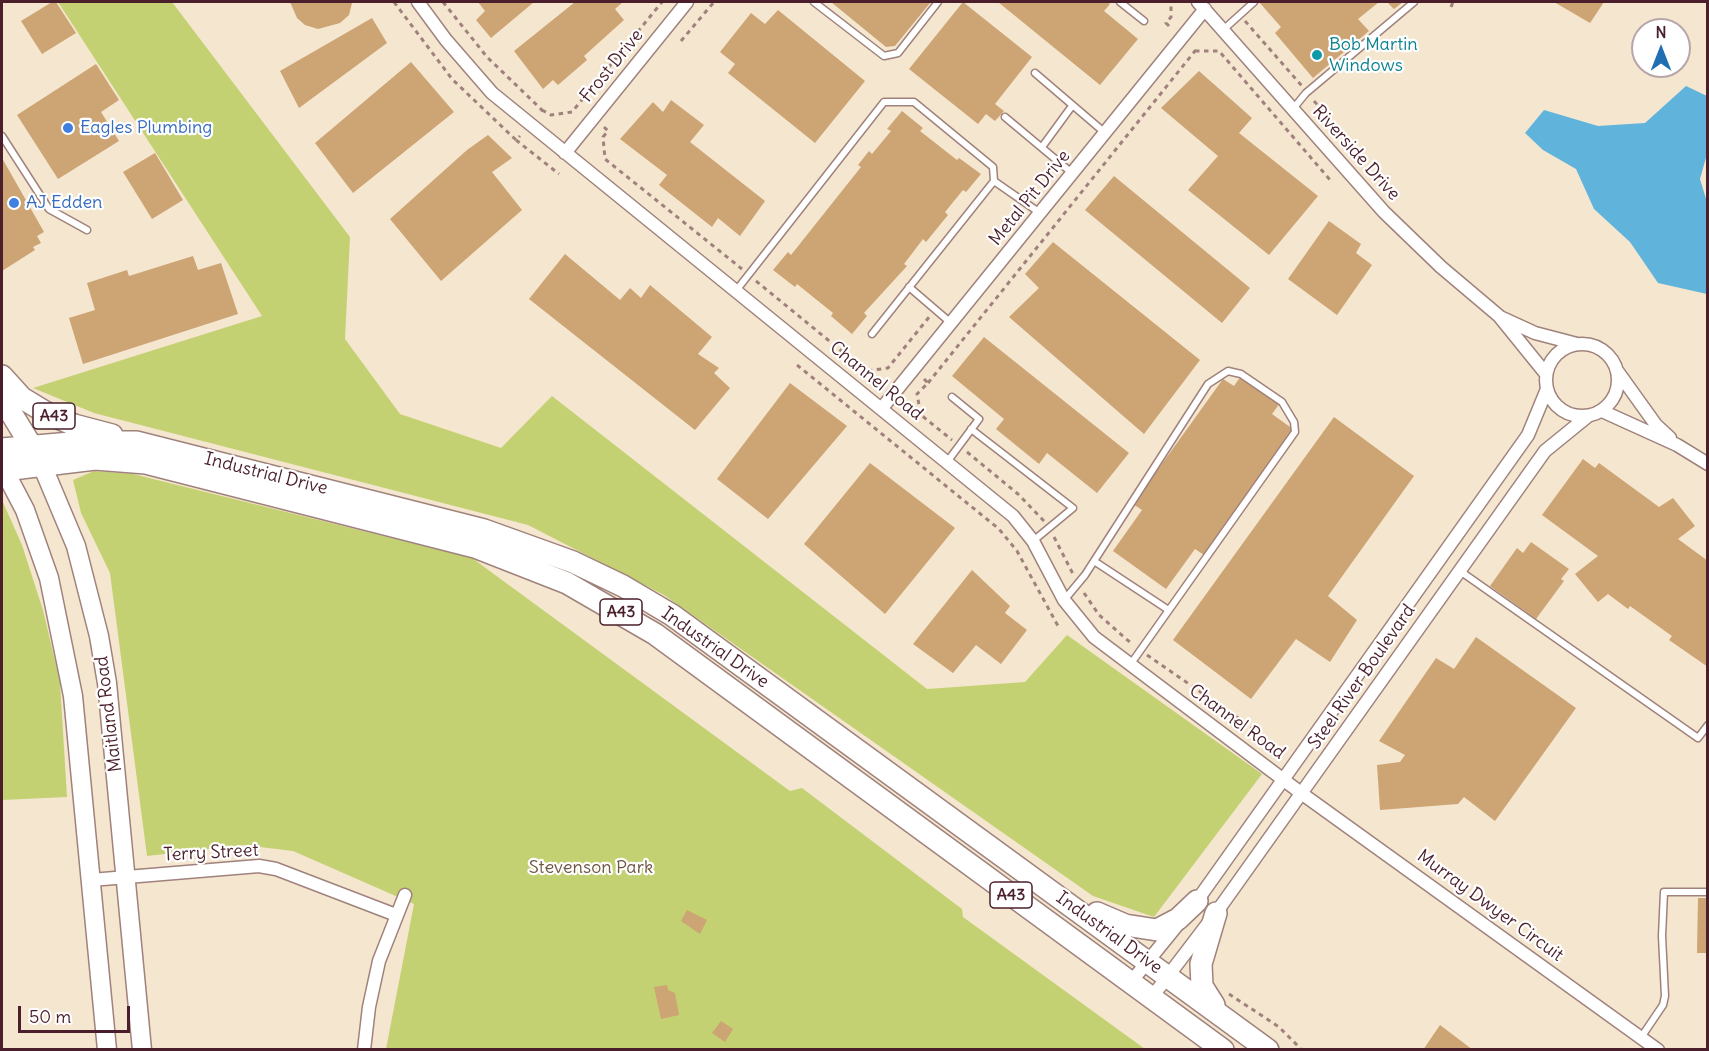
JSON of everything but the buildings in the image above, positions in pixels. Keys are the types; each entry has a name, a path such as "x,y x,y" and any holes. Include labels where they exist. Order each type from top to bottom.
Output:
{"highway":[{"name":"A43","path":"2,376 22,398 45,412 75,425 136,442"},
{"name":"Maitland Road","path":"2,398 42,465"},
{"name":"Industrial Drive","path":"2,448 136,442 484,530 573,562 624,586 681,622 1268,1050"},
{"name":"Industrial Drive","path":"3,468 95,459 146,463 475,547 567,583 655,634 1223,1050"},
{"path":"1021,870 1107,919 1140,929 1157,930 1168,925 1197,901"},
{"path":"1216,913 1202,955 1201,978 1208,998 1233,1024"}],"main road":[{"name":"Maitland Road","path":"42,465 75,546 91,595 99,636 107,683 142,1050"},
{"name":"Maitland Road","path":"3,468 25,510 36,540 49,578 63,639 73,696 108,1050"}],"street":[{"name":"Channel Road","path":"418,2 446,40 492,93 1013,516 1033,541 1064,600 1094,637 1129,666 1301,793"},
{"name":"Frost Drive","path":"565,153 687,2"},
{"name":"Riverside Drive","path":"1202,5 1384,213 1441,267 1499,316 1546,374"},
{"name":"Metal Pit Drive","path":"882,408 1105,133 1202,5"},
{"name":"Riverside Drive","path":"1499,316 1535,333 1577,344"},
{"path":"1618,372 1618,388 1612,401 1602,411 1588,416 1574,415 1561,410 1553,402 1546,389 1546,374 1552,359 1563,349 1577,344 1590,344 1602,350 1613,360 1618,372 1656,425 1677,445"},
{"name":"Steel River Boulevard","path":"1131,982 1197,901 1528,435 1546,389"},
{"path":"1602,411 1677,445 1707,464"},
{"name":"Steel River Boulevard","path":"1152,997 1216,913 1545,451 1588,416"},
{"name":"Murray Dwyer Circuit","path":"1301,793 1642,1036 1658,1050"},
{"name":"Terry Street","path":"92,880 259,866 276,869 396,915"},
{"path":"364,1050 369,1007 379,961 405,895"}],"lane":[{"path":"814,2 884,56 898,53 938,2"},
{"path":"1120,2 1144,21"},
{"path":"1223,30 1254,2"},
{"path":"1292,110 1307,92 1414,2"},
{"path":"1035,73 1105,133"},
{"path":"735,292 884,102 914,102 993,167 994,181 872,334"},
{"path":"1042,147 1072,106"},
{"path":"1005,117 1072,174"},
{"path":"2,136 49,209 87,230"},
{"path":"994,181 1040,213"},
{"path":"909,287 951,323"},
{"path":"1064,600 1094,561 1208,384 1228,371 1241,374 1282,402 1294,422 1294,432 1129,666"},
{"path":"947,462 979,419 952,397"},
{"path":"971,429 1073,508 1033,541"},
{"path":"1094,561 1167,609"},
{"path":"1460,570 1698,738 1707,725"},
{"path":"1642,1036 1663,1005 1665,996 1662,936 1664,892 1707,892"}],"path":[{"path":"394,2 452,79 516,140 559,174"},
{"path":"443,2 487,57 541,111 552,116 572,112 579,108 662,2"},
{"path":"681,41 714,2"},
{"path":"1169,26 1166,23 1171,17 1171,2"},
{"path":"1451,7 1453,2"},
{"path":"1239,14 1328,117"},
{"path":"1257,731 1139,649 1100,615 1078,583 1048,528 1018,494 934,428 921,415 917,394 1194,50 1219,51 1331,181"},
{"path":"604,127 608,131 603,137 605,159 866,370 888,368 898,359 935,309"},
{"path":"516,140 520,136"},
{"path":"797,365 912,455 1006,537 1058,626"},
{"path":"924,379 928,383"},
{"path":"1225,990 1244,1006 1279,1027 1302,1050"}],"green space":[{"path":"58,2 172,2 350,237 345,339 400,414 501,448 552,396 927,689 1025,682 1067,635 1262,774 1154,917 1093,896 664,595 528,525 94,413 33,388 262,316"},
{"name":"Stevenson Park","path":"94,471 133,474 472,558 790,791 802,788 962,909 963,917 1145,1049 386,1049 414,904 293,851 243,845 147,856 110,573 81,513 73,480"},
{"path":"2,500 22,545 43,610 60,682 67,797 2,800"}],"water":[{"path":"1686,86 1707,96 1707,154 1700,179 1707,202 1707,294 1658,283 1630,242 1594,209 1576,169 1543,150 1525,133 1544,110 1598,126 1645,123"}],"place":[{"name":"Bob Martin Windows","path":"1317,55"},
{"name":"Eagles Plumbing","path":"68,128"},
{"name":"AJ Edden","path":"14,203"}]}
